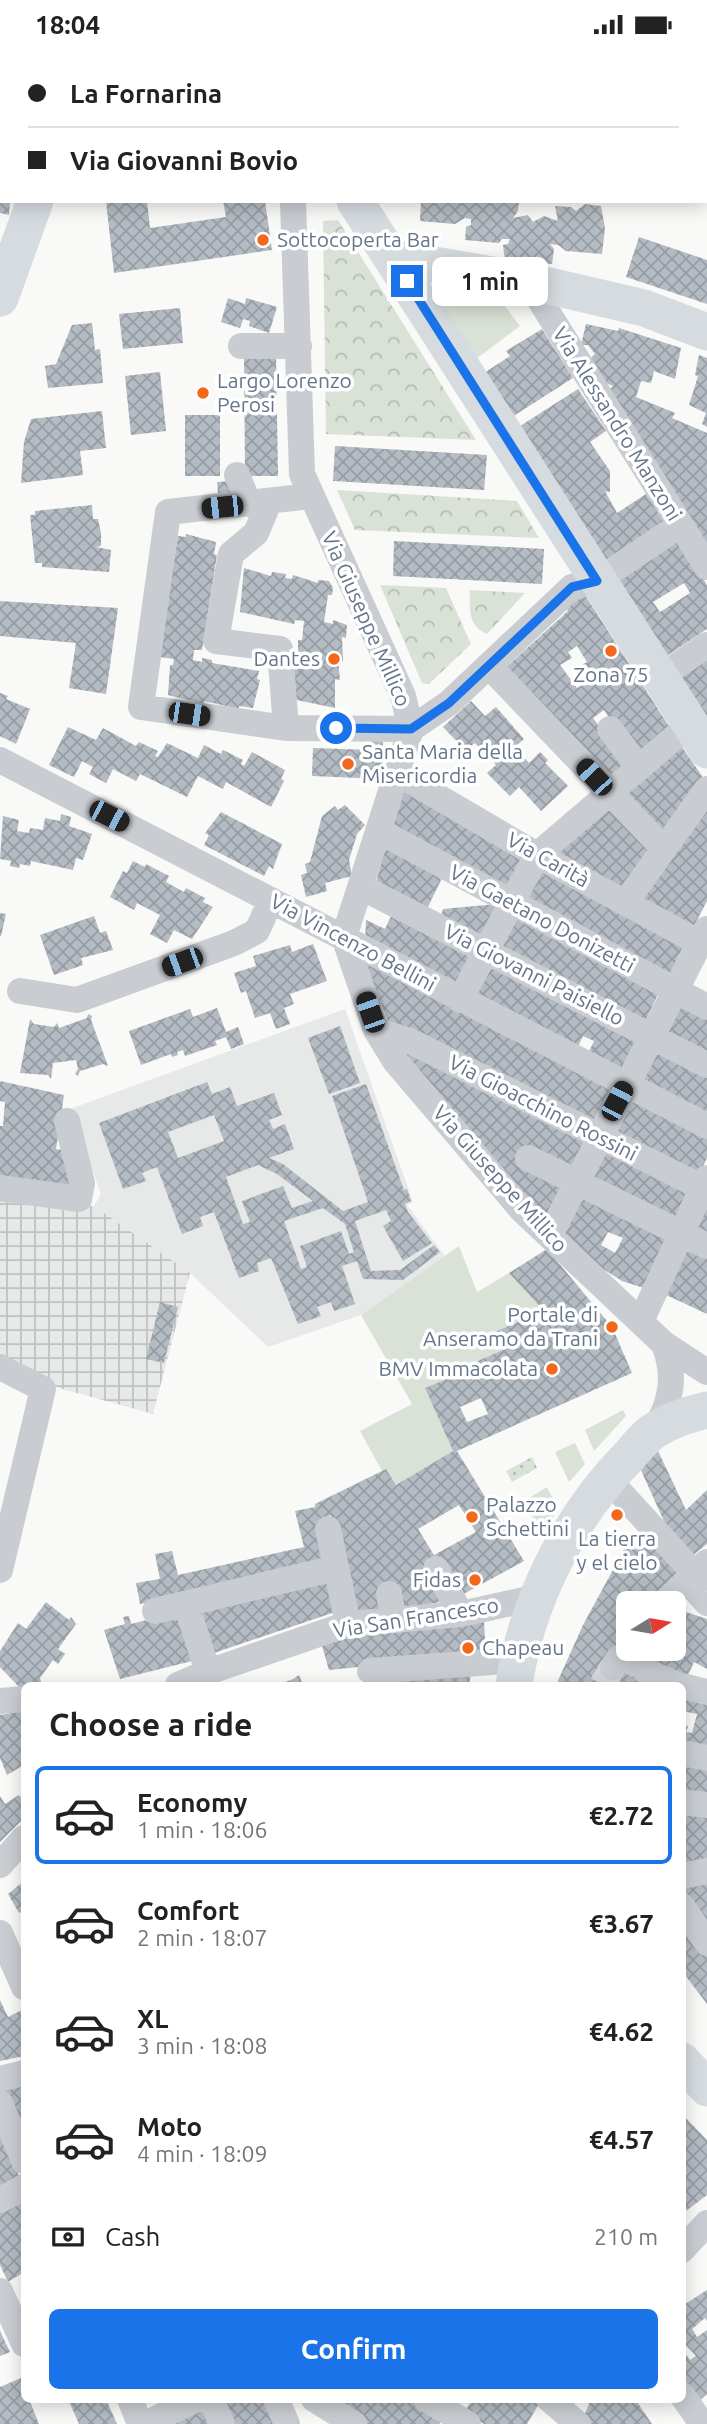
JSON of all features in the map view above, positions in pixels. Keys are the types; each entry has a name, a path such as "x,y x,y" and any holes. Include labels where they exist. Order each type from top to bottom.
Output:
{"street":[{"path":"0,298 34,203"},
{"path":"356,203 393,258 584,585 660,677 702,743 639,768 537,855 460,1000"},
{"name":"Via Giuseppe Millico","path":"298,208 302,474 403,697 411,729 344,937 376,1030 395,1061 522,1210 550,1235 577,1265 664,1344 705,1366"},
{"path":"393,258 528,281 644,308 707,332"},
{"name":"Via Alessandro Manzoni","path":"528,281 707,567"},
{"path":"241,346 299,346"},
{"path":"237,475 259,503 256,533 231,554 216,641 280,649 286,727"},
{"path":"311,496 168,512 141,707 286,727 411,729 449,703 584,585 680,525"},
{"path":"660,677 707,645"},
{"path":"489,666 664,849"},
{"path":"610,729 639,768"},
{"name":"Via Vincenzo Bellini","path":"0,760 707,1126"},
{"name":"Via Carità","path":"397,773 625,903 703,936"},
{"path":"625,903 707,789"},
{"name":"Via Gaetano Donizetti","path":"379,831 707,1007"},
{"name":"Via Giovanni Paisiello","path":"361,887 707,1065"},
{"path":"20,991 77,1000 234,943 257,931 271,900"},
{"path":"550,1235 575,1181 703,936"},
{"name":"Via Gioacchino Rossini","path":"376,1030 410,1041 599,1136 705,1185"},
{"path":"0,1188 79,1199 82,1183 67,1121"},
{"path":"528,1158 707,1246"},
{"path":"641,1321 705,1185"},
{"path":"370,1671 509,1673 555,1559 614,1472 655,1429 668,1406 672,1384 669,1358 664,1344"},
{"path":"0,1367 43,1389 0,1570"},
{"path":"655,1429 707,1410"},
{"path":"614,1472 701,1568"},
{"path":"328,1529 348,1624"},
{"path":"155,1611 336,1568"},
{"path":"701,1568 697,1592 707,1603"},
{"path":"677,1591 701,1568"},
{"path":"436,1569 461,1614"},
{"path":"389,1594 394,1620"},
{"name":"Via San Francesco","path":"185,1682 348,1624 461,1614 538,1597"},
{"path":"186,1604 208,1672"},
{"path":"613,1667 617,1661"},
{"path":"645,1661 674,1682"},
{"path":"686,1687 707,1692"},
{"path":"0,1701 21,1699"},
{"path":"686,1754 707,1758"},
{"path":"686,1802 707,1805"},
{"path":"0,1865 21,1841"},
{"path":"686,1875 707,1871"},
{"path":"686,1912 706,1941"},
{"path":"0,1933 21,1980"},
{"path":"686,2065 707,2088"},
{"path":"0,2079 21,2074"},
{"path":"0,2102 21,2154"},
{"path":"0,2200 21,2189"},
{"path":"686,2246 707,2223"},
{"path":"7,2292 21,2335"},
{"path":"132,2403 143,2424 188,2403"},
{"path":"213,2403 222,2424"},
{"path":"278,2403 287,2424"},
{"path":"320,2403 354,2424"},
{"path":"434,2403 460,2416"}],"shaded area":[{"path":"345,1009 413,1202 407,1205 445,1256 361,1315 268,1347 190,1273 94,1206 101,1194 70,1109"},
{"path":"0,1199 94,1206 190,1273 153,1414 59,1388 0,1358"}],"green space":[{"path":"338,220 476,440 326,434 323,221"},
{"path":"440,284 501,301 520,326 476,359 430,289"},
{"path":"337,490 517,501 539,538 355,530"},
{"path":"380,585 446,588 471,644 429,684 422,683"},
{"path":"470,590 525,593 487,634 473,621"},
{"path":"459,1246 477,1292 509,1273 544,1311 498,1331 505,1349 479,1361 482,1369 474,1372 472,1368 425,1388 453,1451 396,1485 386,1469 382,1471 360,1431 412,1404 361,1315"},
{"path":"623,1410 626,1416 594,1451 585,1430"},
{"path":"575,1443 585,1464 569,1482 555,1452"},
{"path":"532,1457 537,1468 512,1482 506,1471"},
{"path":"547,1487 558,1509 542,1533 524,1501"}],"building":[{"path":"0,203 10,203 9,215 0,213"},
{"path":"106,203 147,203 150,228 226,217 223,203 265,203 272,250 114,273"},
{"path":"421,203 519,203 518,211 513,218 528,215 533,222 544,216 558,221 555,206 571,207 576,211 585,204 601,206 605,228 602,254 566,251 558,245 550,244 554,249 552,264 505,261 503,245 508,244 510,239 502,239 499,243 465,240 466,227 471,225 471,219 465,218 455,224 420,221"},
{"path":"639,237 707,260 707,304 626,277"},
{"path":"228,298 245,304 246,298 277,307 269,333 249,326 250,321 243,319 240,328 221,322"},
{"path":"180,308 183,343 123,349 119,314"},
{"path":"92,323 95,350 100,349 103,383 48,388 45,366 56,364 72,325"},
{"path":"586,324 618,331 619,328 681,348 675,379 654,371 651,383 641,381 636,397 675,413 672,418 707,433 707,550 607,393 613,386 599,380 587,361 595,354 588,345 581,345"},
{"path":"542,329 573,378 512,417 484,373 510,356 506,351"},
{"path":"244,354 276,354 278,476 245,476"},
{"path":"699,355 707,358 707,427 702,424 706,413 689,405 698,376 695,375"},
{"path":"160,372 166,431 131,435 125,376"},
{"path":"578,389 606,431 590,442 610,471 610,492 605,491 617,513 646,494 667,523 604,564 517,428"},
{"path":"102,411 106,448 80,451 83,475 21,483 24,442 31,419"},
{"path":"185,415 220,415 220,476 185,476"},
{"path":"335,446 487,455 484,490 333,481"},
{"path":"231,481 231,492 218,493 217,482"},
{"path":"92,505 93,519 98,519 101,533 101,546 96,547 111,550 109,572 42,567 42,563 35,563 30,515 35,515 35,511"},
{"path":"186,534 216,542 214,554 217,555 202,650 194,650 193,660 202,662 202,658 212,660 212,663 259,671 257,679 260,680 253,708 239,706 239,709 204,701 204,704 168,695 170,665 173,665 174,659 159,657 178,536 186,537"},
{"path":"679,539 707,585 707,629 665,657 617,580","holes":["684,583 690,593 660,612 653,602"]},
{"path":"394,541 544,549 542,584 393,576"},
{"path":"244,568 271,576 272,572 286,574 285,578 292,579 293,575 318,583 318,580 329,581 333,588 332,595 328,595 324,622 333,624 333,620 347,625 346,638 342,637 343,661 338,660 340,680 335,679 335,708 292,699 294,661 298,662 298,640 302,640 304,621 295,620 294,624 240,612"},
{"path":"585,595 672,731 637,760 604,710 593,718 629,767 612,782 504,669 568,611 566,608","holes":["577,646 587,662 580,666 590,680 577,688 560,665 572,658 568,652"]},
{"path":"0,601 118,608 106,694 69,688 76,643 0,636"},
{"path":"707,654 707,721 677,673"},
{"path":"0,693 8,696 6,699 30,709 16,744 0,736"},
{"path":"471,701 485,716 496,707 524,739 515,747 529,763 540,752 548,760 545,763 568,786 541,811 519,787 510,796 487,773 496,765 475,743 465,750 443,727"},
{"path":"68,727 96,740 103,728 136,746 139,742 158,751 155,756 158,757 167,743 198,758 204,745 221,754 223,750 243,760 241,764 244,766 252,752 285,770 281,779 284,781 271,807 226,782 223,789 198,776 187,797 140,774 136,781 113,769 106,783 89,774 93,767 82,761 74,777 49,765"},
{"name":"Santa Maria della Misericordia","path":"372,740 383,740 382,779 312,776 313,748 372,750"},
{"path":"682,747 704,779 663,836 624,796"},
{"path":"404,791 528,858 509,892 391,829"},
{"path":"345,805 365,825 357,834 349,860 352,876 325,883 327,891 306,897 301,875 307,873 305,864 310,862 322,816 335,806 338,810"},
{"path":"613,805 654,849 622,892 553,856"},
{"path":"707,805 707,901 692,930 639,902"},
{"path":"221,812 282,844 273,869 269,866 264,876 204,845 209,835 205,833"},
{"path":"61,814 71,817 69,826 92,834 83,860 76,858 73,870 31,861 30,866 20,864 19,868 10,866 11,861 0,859 3,816 19,820 17,831 29,833 30,828 43,830 45,818 60,821"},
{"path":"386,845 443,876 425,913 375,886"},
{"path":"133,861 145,867 146,864 169,876 166,882 184,892 186,888 205,898 203,902 213,907 192,939 174,930 167,943 150,934 160,915 137,903 134,910 110,897 123,871 127,873"},
{"path":"540,864 685,943 668,977 521,899"},
{"path":"497,904 482,942 440,920 443,909"},
{"path":"394,910 477,954 456,993 365,944 366,920 385,929"},
{"path":"0,913 6,914 1,936 0,936"},
{"path":"514,913 660,990 643,1026 495,950"},
{"path":"94,916 100,933 106,931 113,950 81,958 83,965 54,975 40,935"},
{"path":"313,944 327,981 290,994 294,1004 284,1008 290,1024 276,1029 270,1013 255,1018 246,991 241,993 234,973 256,966 253,956 290,945 292,952"},
{"path":"365,962 612,1085 592,1124 389,1024"},
{"path":"490,962 638,1038 619,1075 586,1058 594,1041 583,1036 576,1051 471,998"},
{"path":"679,1000 707,1015 707,1061 659,1036"},
{"path":"217,1008 226,1032 238,1027 244,1044 231,1049 226,1037 215,1041 217,1045 185,1056 183,1050 177,1052 178,1055 172,1057 171,1054 141,1065 129,1031 190,1009 193,1017"},
{"path":"88,1014 92,1016 91,1020 108,1066 103,1064 80,1071 78,1076 75,1074 78,1069 76,1060 53,1063 51,1079 48,1075 20,1073 30,1019 34,1024 54,1027 57,1023 59,1028 87,1018"},
{"path":"340,1026 360,1083 329,1094 308,1038"},
{"path":"654,1047 707,1074 707,1120 636,1083"},
{"path":"403,1051 587,1136 545,1218"},
{"path":"0,1081 64,1095 56,1149 70,1151 70,1189 0,1179 0,1126 3,1126 5,1102 0,1101"},
{"path":"207,1082 212,1094 230,1087 237,1106 274,1093 282,1115 269,1120 273,1129 285,1124 294,1149 269,1158 283,1164 343,1211 368,1202 332,1096 366,1084 404,1190 407,1189 411,1201 405,1204 408,1212 432,1243 403,1261 383,1226 391,1221 386,1210 355,1221 371,1271 400,1270 434,1245 440,1252 403,1280 363,1279 357,1261 342,1266 355,1304 334,1311 331,1302 317,1307 321,1316 298,1324 271,1258 257,1263 259,1271 239,1278 214,1212 200,1217 203,1226 182,1234 157,1167 142,1173 146,1181 123,1189 99,1123","holes":["214,1115 224,1141 178,1158 168,1132","258,1165 277,1174 313,1201 292,1208 283,1186 242,1201 250,1222 243,1224 226,1177","323,1208 345,1224 354,1252 349,1254 341,1231 300,1246 307,1267 301,1269 284,1221"]},
{"path":"630,1094 707,1135 707,1158 698,1177 610,1134"},
{"path":"604,1145 694,1189 677,1226 585,1180"},
{"path":"582,1189 674,1233 647,1289 622,1281 575,1251 558,1233","holes":["608,1232 623,1238 615,1253 601,1245"]},
{"path":"707,1196 707,1240 690,1232"},
{"path":"686,1241 707,1251 707,1314 662,1293"},
{"path":"547,1249 612,1327 632,1373 457,1451 524,1561 458,1597 435,1558 426,1560 448,1601 388,1610 351,1611 331,1515 321,1519 330,1559 264,1580 140,1604 136,1583 160,1579 155,1554 172,1551 178,1575 304,1547 295,1511 315,1507 315,1504 386,1469 396,1485 453,1451 425,1388 472,1368 474,1372 482,1369 478,1361 505,1349 497,1331 544,1311 509,1273","holes":["481,1398 488,1414 467,1422 460,1407","459,1505 476,1532 434,1555 418,1529"]},
{"path":"160,1302 178,1307 164,1363 146,1359"},
{"path":"658,1451 686,1510 707,1490 707,1544 691,1557 668,1530 640,1468"},
{"path":"633,1533 669,1555 680,1569 666,1591 616,1591 616,1657 611,1665 660,1682 557,1682 583,1625"},
{"path":"331,1575 338,1611 208,1655 194,1609"},
{"path":"46,1602 69,1620 71,1617 76,1624 58,1649 65,1654 58,1664 53,1660 40,1678 41,1682 21,1682 20,1688 0,1667 0,1651 18,1623 26,1629"},
{"path":"182,1611 200,1659 120,1679 104,1630 125,1624 123,1617 129,1616 131,1624"},
{"path":"686,1612 707,1619 707,1669 694,1662 685,1682 680,1682 642,1665 644,1661 686,1661"},
{"path":"484,1622 486,1654 329,1670 322,1646 371,1629"},
{"path":"472,1668 470,1682 370,1682 371,1676"},
{"path":"299,1675 302,1682 286,1682"},
{"path":"686,1690 707,1695 707,1753 686,1748 686,1732 692,1733 697,1714 686,1712"},
{"path":"21,1712 21,1767 7,1775 0,1758 0,1715"},
{"path":"686,1760 707,1763 707,1798 686,1795"},
{"path":"19,1795 21,1821 0,1842 0,1796 5,1804"},
{"path":"686,1809 707,1812 707,1864 686,1868"},
{"path":"707,1877 707,1935 686,1903 686,1882"},
{"path":"21,1883 21,1912 19,1913 8,1894"},
{"path":"686,1920 707,1950 707,2004 686,1976"},
{"path":"0,2000 8,2017 21,2010 21,2057 0,2061"},
{"path":"21,2087 21,2128 4,2090"},
{"path":"686,2118 707,2140 707,2195 686,2211"},
{"path":"0,2134 21,2180 0,2190"},
{"path":"21,2198 21,2274 8,2282 0,2265 0,2208"},
{"path":"707,2290 707,2321 705,2318 692,2329 697,2337 707,2330 707,2394 697,2403 686,2388 686,2354 690,2360 696,2356 686,2345 686,2303"},
{"path":"0,2331 10,2352 0,2356"},
{"path":"21,2378 21,2403 31,2403 39,2424 0,2424 0,2387"},
{"path":"70,2403 108,2403 117,2424 79,2424"},
{"path":"205,2403 214,2424 163,2424"},
{"path":"222,2403 270,2403 278,2424 231,2424"},
{"path":"333,2403 414,2403 442,2420 439,2424 367,2424"},
{"path":"470,2403 539,2403 527,2424 484,2424 464,2412"},
{"path":"589,2403 638,2403 652,2424 585,2424 582,2421"}],"tunnel":[{"path":"604,1682 613,1667"}],"place":[{"name":"Sottocoperta Bar","path":"263,240"},
{"name":"Largo Lorenzo Perosi","path":"203,393"},
{"name":"Zona 75","path":"611,651"},
{"name":"Dantes","path":"334,659"},
{"name":"Santa Maria della Misericordia","path":"348,764"},
{"name":"Portale di Anseramo da Trani","path":"612,1327"},
{"name":"BMV Immacolata","path":"552,1369"},
{"name":"La tierra y el cielo","path":"617,1515"},
{"name":"Palazzo Schettini","path":"472,1517"},
{"name":"Fidas","path":"475,1580"},
{"name":"Chapeau","path":"468,1648"}],"route":[{"path":"336,728 411,729 449,703 572,587 597,581 407,281"}]}
